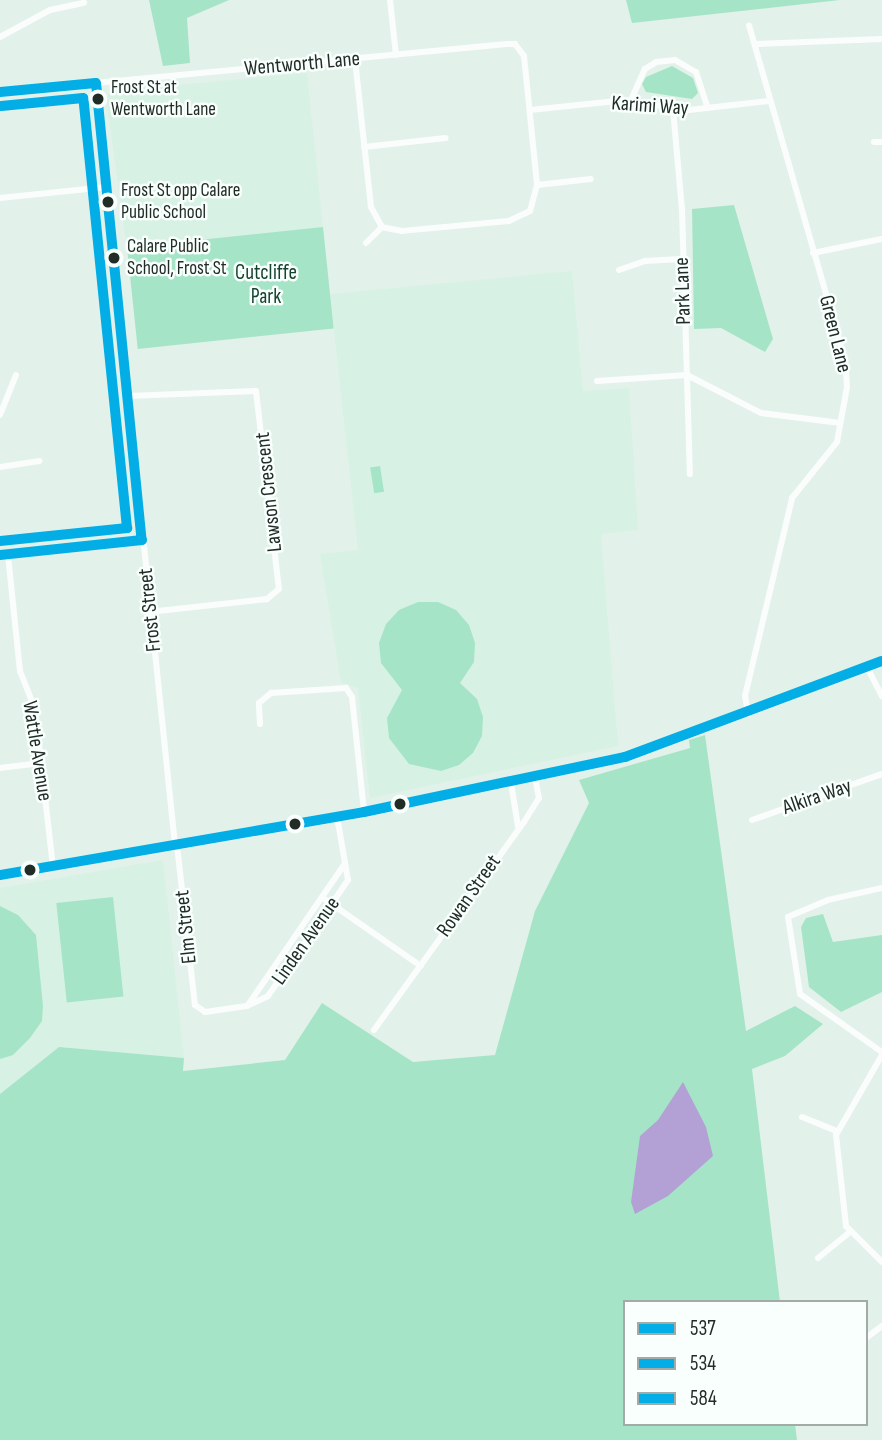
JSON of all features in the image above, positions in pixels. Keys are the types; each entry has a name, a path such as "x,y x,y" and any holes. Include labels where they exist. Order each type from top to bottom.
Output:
{"main road":[{"path":"0,875 364,812 625,757 748,714 882,661"}],"street":[{"path":"390,0 396,55"},
{"path":"0,37 50,10 84,3"},
{"name":"Green Lane","path":"748,714 745,696 792,498 833,450 847,387 845,360 769,102 757,44 749,26"},
{"path":"757,44 882,39"},
{"name":"Wentworth Lane","path":"0,92 507,44 520,47 530,110"},
{"path":"355,59 372,212 382,227 402,231 516,219 533,206 537,185 530,110"},
{"path":"631,100 645,69 656,62 675,60 696,72 708,108"},
{"name":"Frost Street","path":"96,83 149,612 176,845"},
{"name":"Karimi Way","path":"530,110 631,100 673,109 769,102"},
{"name":"Park Lane","path":"673,109 682,209 681,259 690,474"},
{"path":"364,147 446,138"},
{"path":"537,185 591,179"},
{"path":"0,198 106,187"},
{"path":"366,243 382,227"},
{"path":"813,253 882,239"},
{"path":"620,270 645,261 681,259"},
{"path":"0,415 16,375"},
{"path":"597,382 687,375 761,413 840,423"},
{"name":"Lawson Crescent","path":"128,396 256,391 279,589 267,599 149,612"},
{"path":"0,467 40,461"},
{"path":"4,555 142,540"},
{"name":"Wattle Avenue","path":"4,555 20,671 35,709 53,866"},
{"path":"867,667 882,696"},
{"path":"260,724 259,703 271,693 346,688 352,697 364,812"},
{"path":"0,768 41,762"},
{"name":"Alkira Way","path":"752,820 882,774"},
{"name":"Rowan Street","path":"374,1030 538,798 535,777"},
{"path":"511,783 518,826"},
{"name":"Linden Avenue","path":"197,1009 205,1012 247,1006 268,996 348,880 337,816"},
{"name":"Elm Street","path":"176,845 197,1009"},
{"name":"Linden Avenue","path":"247,1006 344,865"},
{"path":"882,888 828,900 788,917 800,994 882,1054 836,1131 850,1232 882,1262"},
{"path":"323,898 421,966"},
{"path":"802,1117 836,1131"},
{"path":"818,1258 850,1232"}],"shaded area":[{"path":"307,73 323,227 127,250 106,97 111,91"},
{"path":"572,271 583,391 629,388 638,530 601,534 618,746 370,798 358,688 341,682 320,554 358,550 330,294"},
{"path":"163,860 184,1058 59,1047 0,1094 0,888"},
{"path":"683,1082 706,1127 713,1156 668,1196 635,1214 631,1202 640,1136 658,1120"}],"green space":[{"path":"149,0 229,0 187,18 190,63 163,66"},
{"path":"626,0 840,0 632,23"},
{"path":"672,66 693,78 698,93 692,99 646,92 642,84 646,77"},
{"path":"734,205 773,339 765,352 721,328 694,329 692,209"},
{"name":"Cutcliffe Park","path":"323,227 334,328 138,349 127,248"},
{"path":"380,466 384,492 374,493 370,468"},
{"path":"418,602 438,602 456,610 469,625 475,643 474,662 460,683 477,699 483,717 482,736 473,753 459,765 441,771 409,764 389,738 387,718 402,690 381,663 379,643 386,624 399,610"},
{"path":"705,735 746,1031 795,1006 823,1024 785,1056 752,1069 780,1300 623,1300 623,1426 795,1426 797,1440 0,1440 0,1094 59,1047 184,1058 183,1071 285,1060 322,1003 413,1062 495,1055 535,911 589,803 579,780 690,748 689,740"},
{"path":"113,897 123,996 67,1002 56,903"},
{"path":"0,906 18,915 36,935 43,1006 42,1021 30,1038 13,1055 0,1059"},
{"path":"823,914 833,942 882,935 882,992 841,1012 809,987 801,927 806,918"}],"transit line":[{"name":"534","path":"0,92 96,83 142,540 0,555"},
{"name":"584","path":"0,541 127,528 83,98 1,106"},
{"name":"537","path":"0,875 364,812 625,757 882,661"}],"place":[{"name":"Frost St at Wentworth Lane","path":"98,99"},
{"name":"Frost St opp Calare Public School","path":"108,202"},
{"name":"Calare Public School, Frost St","path":"114,258"}]}
